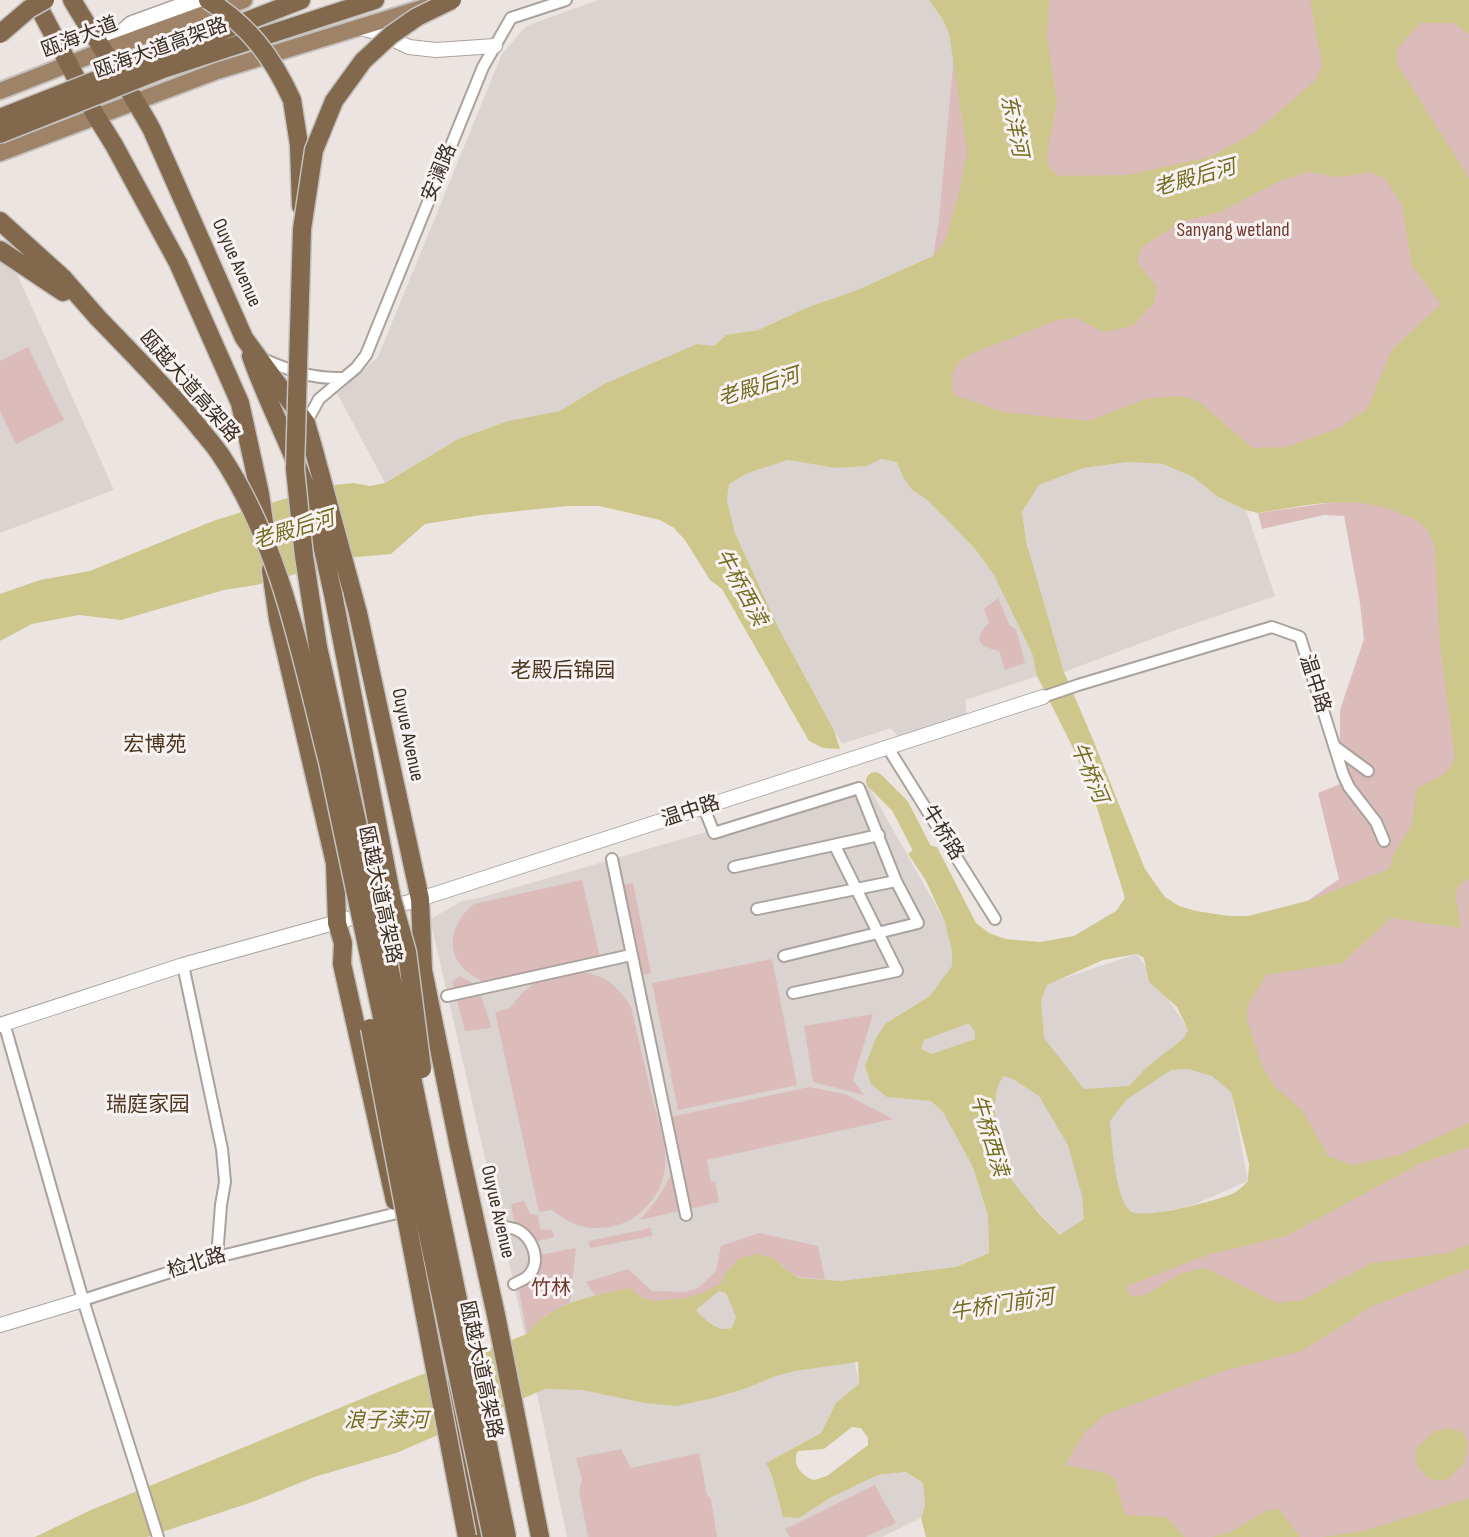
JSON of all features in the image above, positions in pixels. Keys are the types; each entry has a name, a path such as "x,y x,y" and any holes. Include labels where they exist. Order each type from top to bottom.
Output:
{"highway":[{"path":"35,0 68,65 178,263 240,403 260,494 278,619 334,863 338,923 370,1028 466,1537"},
{"path":"0,34 29,9 45,0"},
{"name":"Ouyue Avenue","path":"72,0 102,51 136,100 152,130 244,338 306,423 358,613 420,899 423,970 518,1421 540,1537"},
{"path":"208,0 234,17 264,50 278,69 292,100 299,145 302,229"},
{"name":"瓯海大道高架路","path":"0,118 301,0"},
{"name":"瓯海大道高架路","path":"0,134 163,69 375,0"},
{"path":"302,229 314,150 334,101 363,61 391,35 417,17 452,0"},
{"path":"0,221 63,278 98,318"},
{"name":"瓯越大道高架路","path":"302,229 296,469 304,556 318,647 388,961 507,1537"},
{"path":"0,250 33,270 98,318"},
{"name":"瓯越大道高架路","path":"98,318 169,391 220,453 258,520 279,578 328,762 492,1537"},
{"path":"244,338 260,383 284,432 310,501 334,595 392,899 407,952 432,1170"},
{"path":"344,943 342,964 397,1213 429,1294 478,1537"}],"main road":[{"path":"102,51 131,24 197,0"},
{"name":"瓯海大道","path":"0,91 102,51 244,0"},
{"path":"357,27 432,0"},
{"path":"0,153 217,71 447,0"}],"street":[{"name":"安澜路","path":"306,423 319,399 356,368 366,355 483,67 511,18 566,0"},
{"path":"357,27 379,33 409,47 436,50 495,46"},
{"path":"258,357 310,377 344,378"},
{"name":"温中路","path":"2,1024 183,965 420,899 1078,685 1272,627 1300,637 1343,774 1349,787 1376,822 1384,841"},
{"path":"1334,746 1368,771"},
{"name":"牛桥路","path":"888,748 996,919"},
{"path":"704,808 714,833 859,788 896,881 918,922 784,956"},
{"path":"734,867 879,835"},
{"path":"793,993 897,971 835,846"},
{"path":"612,859 686,1215"},
{"path":"757,909 896,881"},
{"path":"447,996 631,955"},
{"path":"183,965 222,1149 225,1182 217,1257"},
{"path":"2,1024 83,1300 158,1537"},
{"name":"检北路","path":"0,1325 217,1257 397,1213"},
{"path":"501,1227 516,1229 530,1239 533,1250 535,1263 528,1276 514,1284"}],"shaded area":[{"path":"598,0 929,0 943,20 949,34 967,152 933,256 855,291 808,307 758,330 726,335 714,346 605,384 560,411 508,421 458,439 385,483 337,393 378,357 502,54 526,26"},
{"path":"8,254 114,490 0,533 0,258"},
{"path":"882,452 898,462 903,477 912,490 926,499 951,524 975,549 988,567 1029,554 1022,512 1039,485 1083,468 1128,462 1163,464 1193,477 1218,497 1246,510 1275,596 1064,672 1033,568 1032,653 1037,676 965,700 967,716 899,737 891,728 842,744 778,627 735,533 727,500 729,484 748,473 788,460 835,468"},
{"path":"868,785 945,922 1001,999 1137,954 1231,1092 1248,1181 1193,1205 1061,1235 1032,1206 1007,1174 999,1134 959,1141 973,1167 988,1216 989,1253 956,1267 840,1281 859,1384 833,1409 821,1433 766,1463 772,1476 783,1517 799,1518 830,1498 878,1475 906,1472 923,1483 925,1505 921,1518 882,1537 567,1537 514,1284 430,919 462,901"}],"green space":[{"name":"Sanyang wetland","path":"959,0 1469,0 1469,1537 1011,1537 950,1320 1280,1185 1194,980 1339,879 1318,793 1340,784 1340,710 1364,639 1360,603 1344,516 1324,515 1262,529 1258,513 1342,501 1338,476 906,425 939,220"},
{"path":"28,347 64,420 16,444 0,411 0,361"},
{"path":"998,598 1010,626 1016,629 1025,663 1005,670 999,651 985,647 980,641 981,633 989,622 984,609"},
{"path":"582,880 600,957 488,983 474,977 457,959 453,949 453,938 463,915 474,904"},
{"path":"633,883 651,973 639,976 622,885"},
{"path":"772,959 797,1085 678,1110 652,983"},
{"path":"576,971 595,975 608,981 620,991 631,1007 665,1148 665,1168 657,1193 641,1212 628,1221 611,1227 585,1227 569,1221 552,1210 539,1212 495,1012 510,1008 534,983 554,974"},
{"path":"460,976 477,985 492,1028 465,1031 452,982"},
{"path":"873,1014 853,1080 864,1095 813,1082 804,1026"},
{"path":"809,1087 845,1094 893,1119 707,1160 711,1182 715,1181 719,1202 640,1220 658,1198 676,1166 666,1118"},
{"path":"524,1201 530,1214 538,1215 540,1229 552,1230 554,1237 535,1242 528,1231 515,1226 511,1204"},
{"path":"651,1228 652,1236 590,1248 588,1241"},
{"path":"759,1233 818,1246 825,1279 796,1276 774,1258 728,1270 721,1282 712,1289 670,1301 648,1299 630,1288 595,1295 586,1282 628,1269 652,1291 685,1292 698,1288 716,1271 721,1246"},
{"name":"竹林","path":"576,1248 570,1302 546,1315 527,1334 519,1290 535,1276 540,1261 539,1255"},
{"path":"621,1449 631,1468 699,1453 707,1495 711,1499 717,1537 588,1537 579,1490 582,1480 576,1458"},
{"path":"875,1485 896,1523 866,1537 790,1537 785,1529"}],"water":[{"path":"929,0 1049,0 1047,38 1057,103 1047,165 1059,176 1127,175 1210,157 1254,133 1316,80 1322,66 1310,0 1469,0 1469,34 1453,23 1420,23 1397,49 1397,64 1469,178 1469,879 1462,882 1455,893 1461,928 1391,918 1342,963 1266,975 1247,1007 1247,1020 1262,1066 1274,1086 1302,1110 1328,1156 1352,1165 1400,1155 1469,1123 1469,1147 1421,1163 1286,1236 1207,1255 1125,1287 1132,1297 1145,1295 1182,1273 1205,1268 1277,1303 1302,1300 1372,1263 1448,1253 1469,1244 1469,1269 1371,1307 1302,1351 1227,1370 1104,1415 1085,1432 1065,1465 1105,1473 1115,1479 1125,1515 1166,1517 1185,1537 926,1537 921,1518 925,1505 923,1483 906,1472 878,1475 830,1498 799,1518 783,1517 772,1476 766,1463 821,1433 836,1403 859,1384 858,1362 794,1371 747,1388 676,1406 644,1403 583,1390 545,1389 396,1453 314,1477 255,1501 147,1537 35,1537 91,1510 405,1381 527,1334 548,1314 573,1302 630,1288 643,1298 655,1301 686,1298 703,1293 720,1284 728,1270 740,1258 758,1254 774,1258 799,1278 840,1281 956,1267 989,1253 988,1216 973,1167 943,1112 931,1101 887,1097 871,1084 865,1066 876,1038 885,1024 930,996 952,966 952,951 945,922 925,879 908,854 921,844 937,847 976,923 989,933 1006,939 1040,942 1074,936 1116,911 1125,898 1097,808 1074,750 1037,676 1032,653 994,575 975,549 951,524 926,499 912,490 897,462 881,459 866,466 835,468 788,460 748,473 729,484 727,500 735,533 778,627 834,730 840,749 823,748 809,741 722,589 710,580 685,540 674,528 660,520 599,506 567,506 481,515 425,524 391,554 356,557 256,585 224,590 121,620 79,615 32,624 0,641 0,594 40,580 90,571 213,521 326,486 353,483 370,486 385,483 458,439 508,421 560,411 604,384 697,344 714,346 726,335 758,330 808,307 855,291 933,256 944,244 958,197 967,152 949,34 943,20","holes":["1308,172 1339,177 1370,172 1385,179 1402,205 1412,266 1441,304 1392,349 1367,409 1339,428 1287,447 1253,448 1198,401 1180,396 1146,399 1089,421 1003,412 954,395 952,377 959,364 968,355 1060,319 1076,318 1103,332 1133,326 1154,303 1157,287 1137,263 1141,248 1181,222 1220,212 1280,181","1128,462 1163,464 1193,477 1218,497 1258,513 1313,504 1350,502 1386,508 1414,519 1426,528 1435,550 1440,647 1455,759 1446,773 1416,789 1412,825 1394,853 1389,869 1311,900 1248,916 1229,916 1196,911 1179,906 1165,897 1145,869 1064,672 1027,545 1022,512 1039,485 1083,468","1137,954 1144,958 1149,982 1177,1007 1188,1030 1184,1038 1147,1067 1129,1086 1084,1089 1044,1038 1041,1001 1047,985 1103,960","969,1023 975,1032 975,1039 932,1054 921,1049 924,1040","1188,1069 1212,1076 1231,1092 1249,1164 1248,1181 1234,1193 1198,1204 1164,1212 1130,1211 1125,1204 1118,1182 1110,1121 1126,1100 1171,1070","1003,1076 1013,1079 1039,1096 1068,1145 1082,1196 1084,1219 1060,1235 1038,1213 1007,1174 994,1110 997,1088","719,1291 726,1293 736,1317 732,1328 722,1329 708,1321 696,1310","852,1427 861,1428 868,1438 868,1445 827,1476 814,1480 805,1476 799,1469 796,1460 798,1451 824,1449"]},
{"path":"1449,1428 1464,1433 1468,1446 1464,1463 1450,1478 1441,1481 1427,1478 1417,1466 1415,1450 1433,1432"},
{"path":"1469,1498 1469,1537 1322,1537 1364,1531"},
{"path":"1279,1509 1300,1537 1212,1537 1231,1532 1267,1510"}],"waterway":[{"name":"牛桥西渎","path":"875,781 900,806 931,866"}],"district":[{"name":"老殿后锦园","path":"563,672"},
{"name":"宏博苑","path":"155,746"},
{"name":"瑞庭家园","path":"148,1106"}],"water label":[{"name":"东洋河","path":"1013,126"},
{"name":"老殿后河","path":"1195,179"},
{"name":"老殿后河","path":"759,388"},
{"name":"老殿后河","path":"294,531"},
{"name":"牛桥河","path":"1088,773"},
{"name":"牛桥门前河","path":"1002,1306"},
{"name":"浪子渎河","path":"386,1422"}]}
